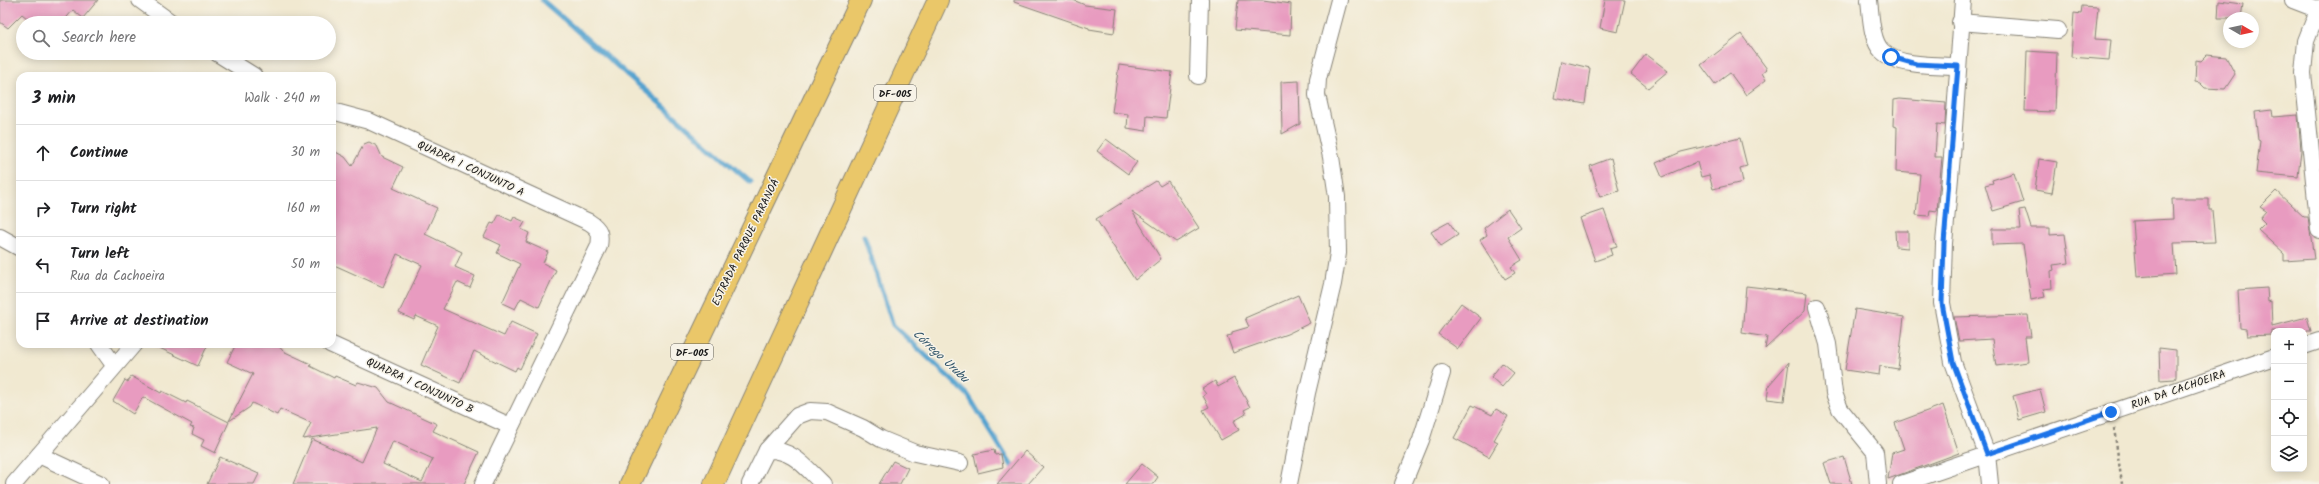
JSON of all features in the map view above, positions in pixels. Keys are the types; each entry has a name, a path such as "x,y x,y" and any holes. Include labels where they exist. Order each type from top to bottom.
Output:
{"main road":[{"name":"ESTRADA PARQUE PARANOÁ","path":"630,484 788,150 861,0"},
{"name":"DF-005","path":"714,484 938,0"}],"street":[{"path":"140,0 162,16"},
{"path":"1198,76 1200,0"},
{"path":"1289,484 1307,393 1334,284 1338,253 1337,197 1331,157 1317,95 1318,79 1339,0"},
{"path":"1868,0 1873,29 1882,50 1891,57 1916,64 1958,66"},
{"path":"1963,0 1960,22 1944,243 1942,303 1953,362 1987,454 1990,484"},
{"path":"2293,0 2318,9 2306,41 2303,73 2319,230"},
{"path":"1960,22 2058,30"},
{"path":"228,60 248,72"},
{"name":"QUADRA 1 CONJUNTO A","path":"336,113 369,121 597,227 601,235 599,246 510,426"},
{"path":"0,237 16,246"},
{"path":"1817,307 1828,344 1834,393 1840,409 1875,452 1878,484"},
{"path":"2307,345 2319,341"},
{"name":"QUADRA 1 CONJUNTO B","path":"336,347 510,426"},
{"path":"102,348 114,365"},
{"path":"14,484 114,365 130,348"},
{"name":"RUA DA CACHOEIRA","path":"1901,484 2271,358"},
{"path":"1403,484 1421,440 1442,373"},
{"path":"750,484 767,450 797,416 810,412 827,412 845,419 881,439 915,453 960,463"},
{"path":"483,484 510,426"},
{"path":"767,450 779,449 789,452 822,484"},
{"path":"39,455 101,484"}],"path":[{"path":"2111,412 2122,484"}],"building":[{"path":"0,0 98,0 85,16 80,16 73,10 68,16 24,16 22,14 20,16 16,16 16,20 8,28 0,22"},
{"path":"1014,0 1073,0 1085,5 1117,9 1114,33 1089,29 1014,2"},
{"path":"1238,0 1263,0 1291,4 1290,35 1235,30"},
{"path":"1605,0 1625,0 1618,32 1600,28"},
{"path":"2219,1 2243,4 2242,12 2223,12 2223,18 2218,18"},
{"path":"2082,6 2098,7 2095,39 2111,40 2109,60 2071,57 2074,13 2081,14"},
{"path":"1741,34 1767,69 1762,73 1766,80 1746,95 1730,73 1715,84 1701,65"},
{"path":"2027,51 2057,53 2055,112 2025,111"},
{"path":"1646,54 1668,71 1648,88 1631,74"},
{"path":"2207,55 2226,57 2235,74 2225,89 2205,88 2200,83 2195,82 2196,60 2201,61"},
{"path":"1561,61 1590,68 1585,104 1554,98"},
{"path":"1119,65 1172,72 1166,118 1147,116 1146,131 1127,128 1128,114 1112,112"},
{"path":"1299,81 1300,124 1282,134 1281,82"},
{"path":"1900,99 1946,103 1945,125 1937,124 1935,157 1942,157 1937,211 1930,210 1929,216 1916,215 1920,174 1896,172 1897,127 1893,126 1894,100"},
{"path":"2272,110 2273,117 2298,115 2301,150 2298,177 2256,173 2260,141 2258,140 2255,112"},
{"path":"1740,138 1747,166 1740,168 1743,182 1713,189 1709,175 1701,177 1697,162 1662,177 1656,163 1681,152"},
{"path":"1106,139 1137,162 1128,174 1097,151"},
{"path":"369,142 377,146 382,157 403,167 393,188 437,208 425,234 462,252 455,267 475,276 470,288 457,282 443,309 504,336 511,322 537,334 520,369 517,367 515,371 474,351 460,383 421,365 438,326 416,316 414,320 399,313 422,265 397,254 383,287 336,266 336,152 345,157 352,166 364,144"},
{"path":"1611,158 1619,191 1600,197 1590,166"},
{"path":"2039,159 2057,162 2052,193 2035,190"},
{"path":"2014,173 2023,202 1993,211 1985,185 1993,183 1992,180"},
{"path":"1156,181 1160,186 1168,181 1199,228 1176,242 1132,211 1161,259 1135,280 1096,219"},
{"path":"2276,191 2304,217 2308,217 2314,259 2284,261 2284,254 2258,230 2265,223 2260,218 2266,211 2260,207"},
{"path":"2172,199 2209,199 2209,210 2212,210 2215,242 2174,243 2176,274 2137,277 2133,221 2173,219"},
{"path":"1508,209 1521,228 1508,237 1522,260 1511,267 1515,273 1505,279 1480,240 1487,235 1484,228"},
{"path":"2025,209 2031,228 2050,228 2050,235 2065,234 2069,263 2053,265 2054,270 2051,271 2052,288 2043,289 2045,297 2031,300 2023,244 1992,245 1992,229 2021,229 2019,210"},
{"path":"1604,210 1617,247 1610,249 1612,255 1595,261 1580,218"},
{"path":"499,215 512,221 514,217 525,222 521,229 529,233 526,242 548,252 543,263 556,270 539,307 521,298 515,309 502,303 520,264 497,253 501,245 484,237 491,223 494,224"},
{"path":"1449,222 1458,235 1441,246 1431,232"},
{"path":"1895,231 1908,231 1908,248 1896,247"},
{"path":"1746,286 1807,293 1805,311 1765,349 1767,337 1742,333"},
{"path":"2267,288 2268,302 2271,301 2272,326 2307,317 2311,331 2307,331 2307,328 2271,328 2271,335 2247,336 2246,329 2240,328 2238,290"},
{"path":"1298,295 1310,323 1287,334 1233,353 1227,336 1232,335 1232,332 1249,327 1245,318"},
{"path":"1461,303 1481,318 1458,349 1438,334"},
{"path":"1855,309 1904,317 1898,369 1880,366 1879,375 1845,370"},
{"path":"2028,315 2031,337 2025,337 2028,362 1996,366 1992,339 1959,341 1954,317"},
{"path":"160,348 206,348 198,366"},
{"path":"234,348 280,348 283,351 311,364 310,366 334,378 335,376 356,385 358,382 378,388 389,402 437,424 433,431 479,452 464,484 293,484 312,439 362,462 377,428 303,439 311,423 280,409 277,415 252,403 250,407 229,421 253,374 227,362","holes":["393,441 433,459 422,482 383,464"]},
{"path":"2159,348 2176,350 2175,379 2160,380"},
{"path":"1789,362 1784,401 1767,399 1769,385"},
{"path":"1502,363 1514,373 1502,387 1491,377"},
{"path":"131,376 161,393 162,391 186,403 187,401 229,422 215,453 201,446 204,440 192,434 194,428 190,427 192,424 143,397 133,414 113,401 125,380 128,382"},
{"path":"1234,378 1250,407 1244,410 1246,414 1234,421 1239,430 1221,440 1203,410 1209,407 1203,396 1206,394 1202,389 1215,381 1218,387"},
{"path":"2040,389 2046,412 2019,420 2013,396"},
{"path":"1472,405 1492,415 1496,409 1508,416 1494,440 1498,442 1489,457 1454,438"},
{"path":"1943,405 1959,453 1888,479 1892,453 1904,449 1895,423"},
{"path":"994,450 995,455 1001,454 1003,467 978,473 974,454"},
{"path":"1025,451 1043,467 1028,484 997,484"},
{"path":"220,457 259,474 254,484 207,484"},
{"path":"1844,457 1852,484 1831,484 1824,463"},
{"path":"893,461 908,468 900,484 879,484"},
{"path":"1142,464 1158,477 1153,484 1125,484"}],"waterway":[{"path":"542,0 750,182"},
{"name":"Córrego Urubu","path":"864,236 893,325 968,395 1015,471"}],"route":[{"path":"1891,57 1916,64 1958,66 1944,243 1942,303 1944,322 1953,362 1962,392 1987,454 2111,412"}]}
